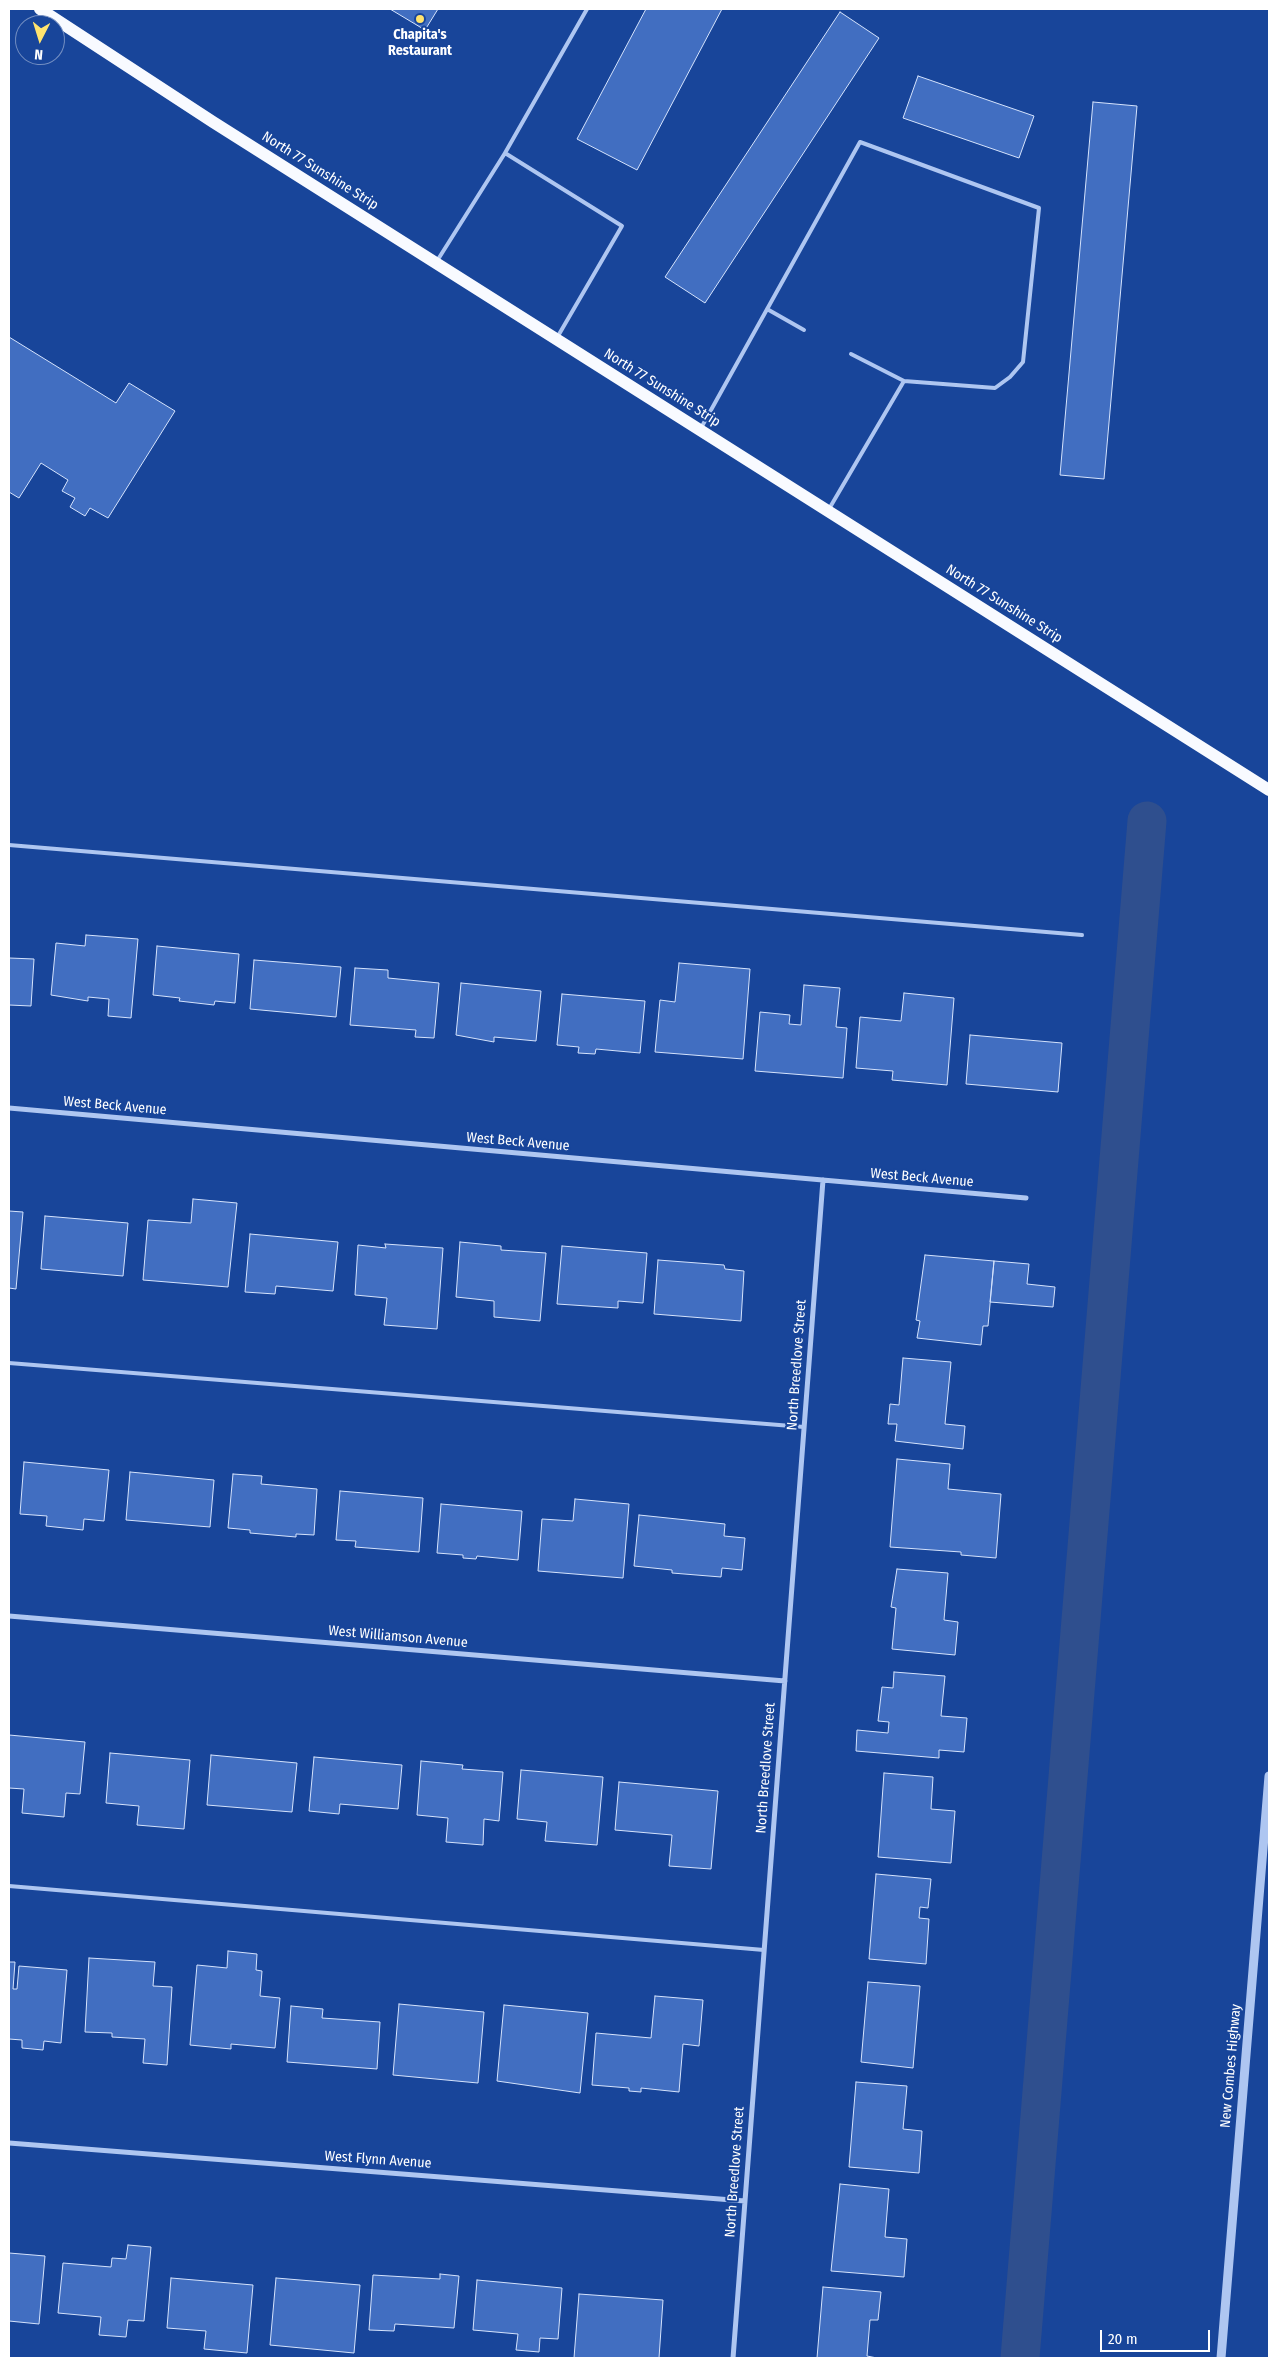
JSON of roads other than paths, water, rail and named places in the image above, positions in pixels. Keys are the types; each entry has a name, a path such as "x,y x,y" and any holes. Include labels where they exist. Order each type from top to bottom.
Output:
{"main road":[{"name":"North 77 Sunshine Strip","path":"40,9 1269,790"}],"street":[{"name":"West Beck Avenue","path":"9,1108 1026,1198"},
{"name":"North Breedlove Street","path":"733,2358 823,1180"},
{"name":"West Williamson Avenue","path":"9,1616 784,1681"},
{"name":"New Combes Highway","path":"1221,2358 1269,1776"},
{"name":"West Flynn Avenue","path":"9,2143 744,2200"}],"lane":[{"path":"437,263 505,153 586,9"},
{"path":"700,430 860,142 1039,208 1023,362 1010,377 995,388 904,381 851,354"},
{"path":"505,153 622,226 557,338"},
{"path":"767,309 804,330"},
{"path":"827,510 904,381"},
{"path":"9,845 1082,935"},
{"path":"9,1363 804,1427"},
{"path":"9,1886 764,1950"}],"waterway":[{"path":"1020,2358 1147,821"}],"place":[{"name":"Chapita's Restaurant","path":"420,19"}]}
